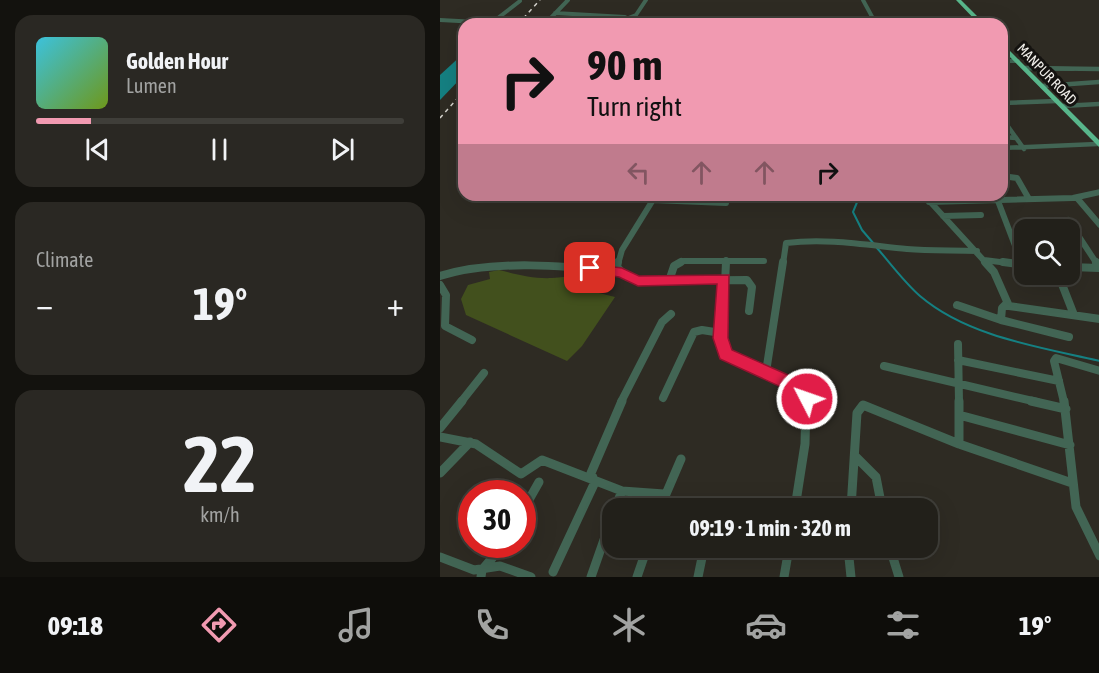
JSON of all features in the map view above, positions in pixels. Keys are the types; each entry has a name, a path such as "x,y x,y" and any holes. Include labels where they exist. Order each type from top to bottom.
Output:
{"highway":[{"path":"958,0 976,18"},
{"name":"MANPUR ROAD","path":"1008,51 1098,145"}],"street":[{"path":"551,18 568,0"},
{"path":"556,13 627,18 636,15 646,0"},
{"path":"863,0 873,18"},
{"path":"499,18 520,1"},
{"path":"440,20 458,21"},
{"path":"1008,62 1018,61"},
{"path":"1025,68 1100,69"},
{"path":"1042,86 1100,82"},
{"path":"1008,103 1100,104"},
{"path":"1008,127 1024,149"},
{"path":"1008,138 1016,138"},
{"path":"1008,148 1098,145"},
{"path":"1008,177 1017,178 1030,199"},
{"path":"1008,200 1077,198 1100,192"},
{"path":"1077,198 1098,223"},
{"path":"622,273 617,267 618,258 652,201"},
{"path":"708,201 726,202"},
{"path":"929,202 998,201 1014,240"},
{"path":"929,202 977,251 994,272 1007,303 1014,308 1100,319"},
{"path":"943,216 981,215"},
{"path":"1080,238 1100,268"},
{"path":"766,372 786,243 865,242 896,247 977,251"},
{"path":"726,260 722,350 732,358 798,387 804,391 807,399 805,444 797,498"},
{"path":"984,260 1014,263"},
{"path":"669,281 674,266 679,262 764,261"},
{"path":"440,276 455,272 530,265 568,266 622,273 638,281 724,279 750,281 749,311"},
{"path":"1080,267 1100,268"},
{"path":"440,285 446,295 445,326 472,340"},
{"path":"1062,285 1074,315"},
{"path":"1001,320 1002,308 1007,303"},
{"path":"957,305 1001,320 1069,337"},
{"path":"553,572 594,482 591,473 618,408 662,322 671,314"},
{"path":"663,398 694,332 702,330 721,335"},
{"path":"958,344 959,444"},
{"path":"1100,372 1056,358 1066,409 1076,507 1100,556"},
{"path":"958,360 1059,381"},
{"path":"884,366 1066,409"},
{"path":"440,428 484,373"},
{"path":"852,498 857,413 861,405 898,417 959,444 1072,483"},
{"path":"959,415 1070,445"},
{"path":"440,437 470,442 521,474 542,460 594,482 622,490 664,494"},
{"path":"440,473 470,442"},
{"path":"856,457 876,477 880,498"},
{"path":"663,498 681,459"},
{"path":"536,487 539,482"},
{"path":"619,498 622,490"},
{"path":"591,577 602,546"},
{"path":"440,557 481,573 500,566 532,577"},
{"path":"481,573 493,558"},
{"path":"637,577 644,558"},
{"path":"698,577 702,558"},
{"path":"784,577 787,558"},
{"path":"849,558 851,577"},
{"path":"893,558 899,577"}],"green space":[{"path":"499,270 539,278 572,276 586,278 579,288 615,297 582,346 567,361 466,315 461,299 468,285 490,279 489,272"}],"water":[{"path":"458,58 458,81 440,100 440,75"}],"waterway":[{"path":"858,201 853,212 862,230 874,244"},
{"path":"877,248 920,296 939,310 960,321 1006,339 1100,361"}],"railway":[{"path":"524,18 540,0"},
{"path":"440,118 458,98"}],"route":[{"path":"590,268 622,273 631,280 638,281 724,279 720,338 722,350 732,358 798,387 804,391 807,399"}]}
